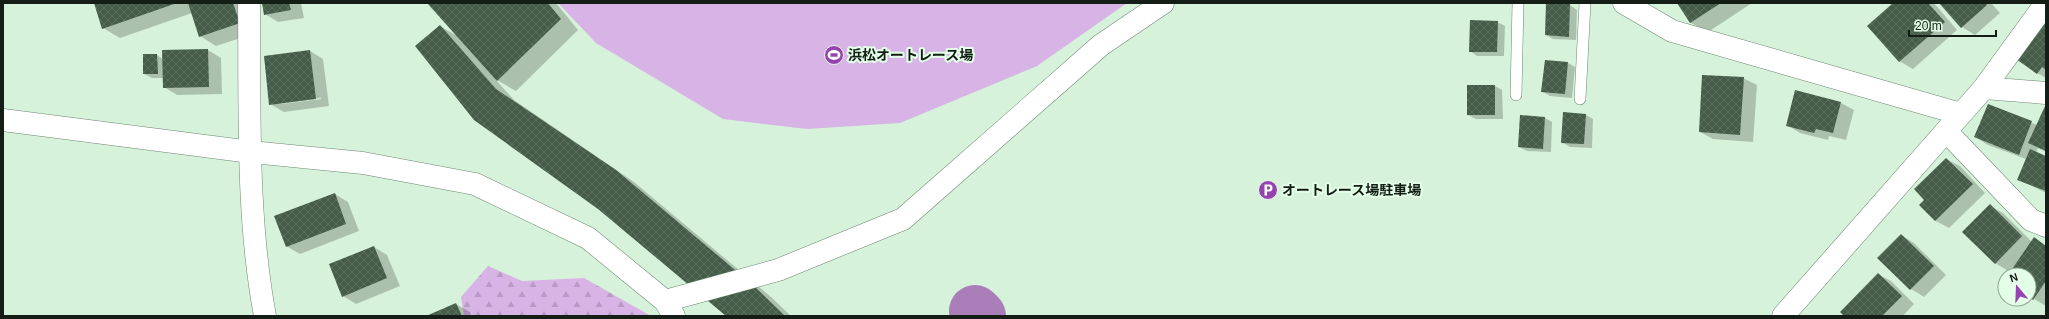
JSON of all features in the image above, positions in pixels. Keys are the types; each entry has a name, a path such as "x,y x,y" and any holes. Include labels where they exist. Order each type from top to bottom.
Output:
{"street":[{"path":"249,3 251,152 255,254 264,316"},
{"path":"3,120 251,152 363,163 475,184 588,238 670,308 689,295 778,270 904,219 1101,44 1163,3"},
{"path":"1624,3 1672,30 1961,114"},
{"path":"1783,316 1984,88 2046,3"},
{"path":"1984,88 2046,92"},
{"path":"1946,131 2031,220 2046,226"}],"lane":[{"path":"1516,96 1518,3"},
{"path":"1580,99 1585,3"}],"green space":[{"name":"浜松オートレース場","path":"558,3 1127,3 1037,66 900,123 807,129 723,119 596,43"},
{"path":"488,266 522,281 584,278 651,316 464,316 461,297"}],"building":[{"path":"94,3 177,3 102,29"},
{"path":"188,3 233,3 240,23 199,37"},
{"path":"262,3 289,3 291,10 264,15"},
{"path":"427,3 548,3 561,19 497,81"},
{"path":"1546,3 1570,4 1569,37 1545,35"},
{"path":"1677,3 1721,3 1690,23"},
{"path":"1893,3 1928,3 1945,22 1899,62 1867,26"},
{"path":"1939,3 1985,3 1987,5 1961,28"},
{"path":"2046,19 2046,70 2042,67 2037,74 2016,59"},
{"path":"1470,20 1498,21 1497,52 1469,52"},
{"path":"440,25 496,89 616,170 753,285 785,316 726,316 598,209 474,120 415,46"},
{"path":"208,49 209,87 163,88 162,50"},
{"path":"310,50 316,99 269,105 264,56"},
{"path":"143,54 157,54 158,74 143,74"},
{"path":"1545,60 1568,62 1565,94 1541,92"},
{"path":"1702,75 1744,77 1740,135 1699,132"},
{"path":"1467,85 1495,85 1495,115 1467,115"},
{"path":"1795,90 1841,102 1833,133 1816,129 1814,133 1786,126"},
{"path":"1988,104 2032,121 2019,155 1974,137"},
{"path":"2046,104 2046,151 2028,143"},
{"path":"1563,112 1586,114 1584,144 1561,143"},
{"path":"1520,115 1545,117 1543,149 1518,147"},
{"path":"2030,149 2046,156 2046,191 2017,180"},
{"path":"1946,158 1973,184 1935,221 1919,205 1924,200 1914,189"},
{"path":"335,193 346,224 286,247 274,216"},
{"path":"1990,204 2022,236 1995,264 1962,232"},
{"path":"1901,234 1934,266 1910,290 1877,258"},
{"path":"2034,237 2046,246 2046,281 2037,294 2037,267 2013,267"},
{"path":"374,246 387,278 342,297 329,264"},
{"path":"1878,273 1902,296 1882,316 1844,316 1840,312"},
{"path":"456,303 462,316 426,316"}],"waterway":[{"path":"975,311 980,316"}],"place":[{"name":"浜松オートレース場","path":"834,55"},
{"name":"オートレース場駐車場","path":"1268,190"}]}
